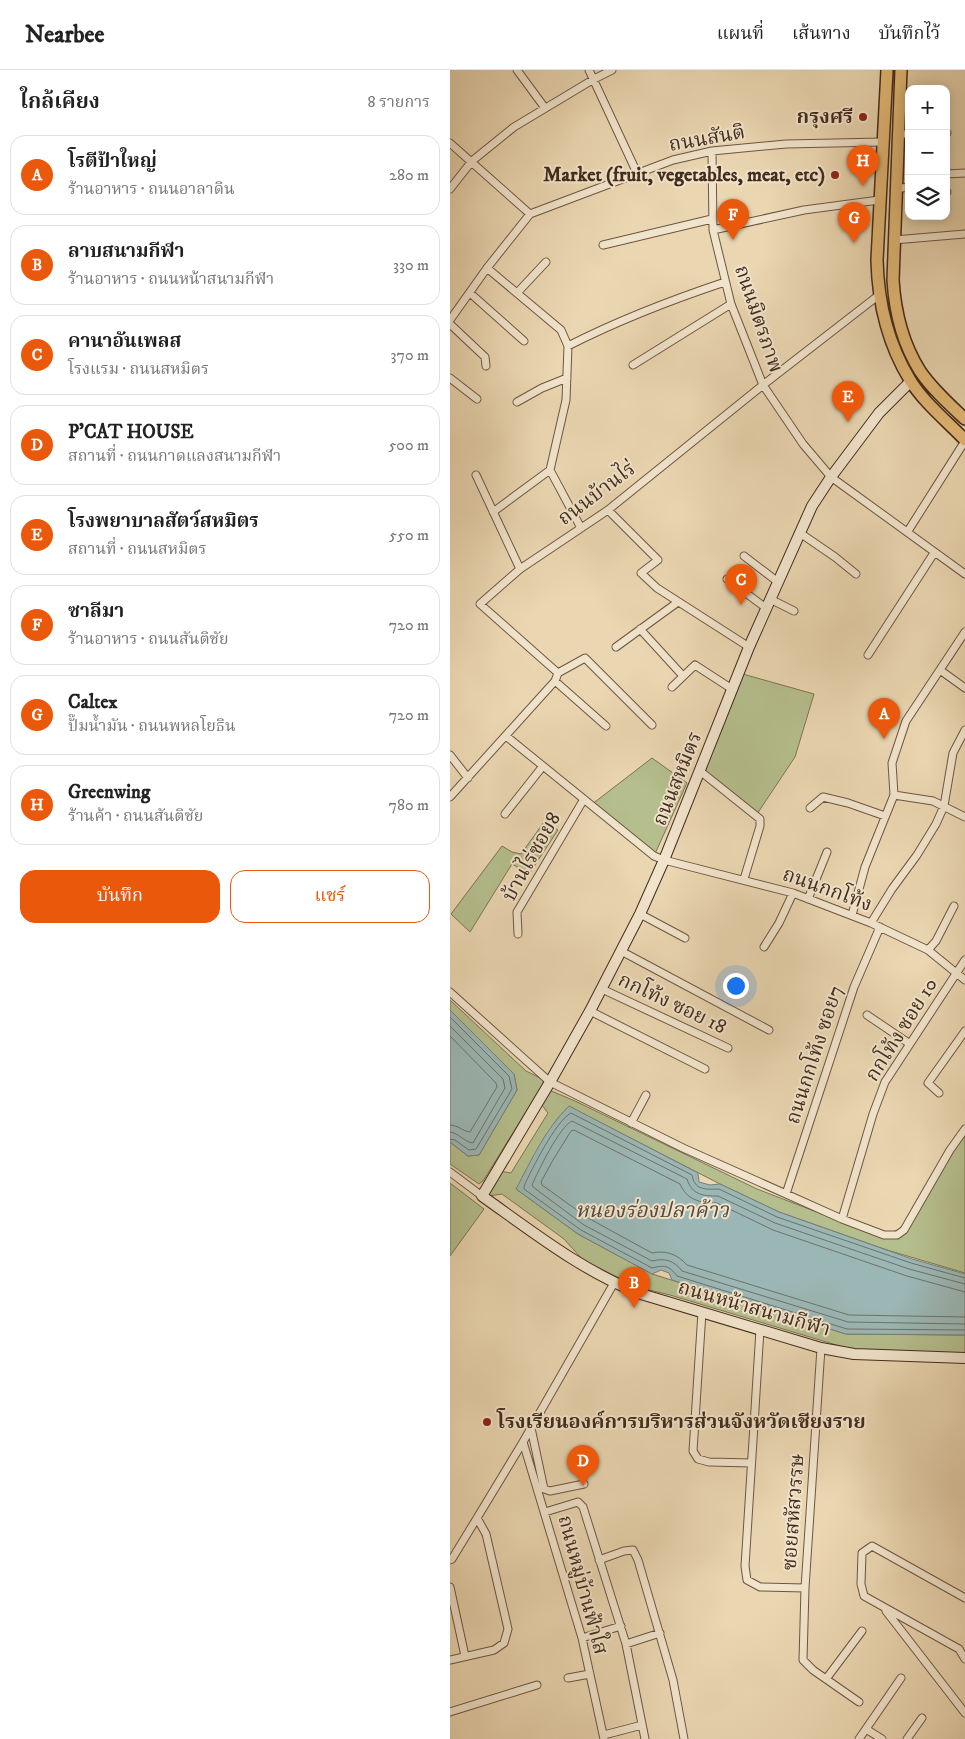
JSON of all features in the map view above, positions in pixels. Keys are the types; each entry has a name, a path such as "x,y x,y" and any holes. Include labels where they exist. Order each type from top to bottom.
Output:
{"main road":[{"path":"887,70 879,200 877,260 879,295 887,330 897,355 911,381 934,409 965,440"},
{"path":"901,70 903,134 896,188 892,280 896,309 901,330 921,372 965,419"},
{"path":"911,381 921,372"}],"street":[{"path":"517,70 545,108"},
{"path":"589,70 637,173"},
{"path":"450,189 472,161 514,128 612,70"},
{"name":"ถนนสันติ","path":"530,214 673,160 712,151 786,144 882,142"},
{"path":"450,143 530,214 487,268 450,320"},
{"name":"ถนนมิตรภาพ","path":"712,151 713,230 731,304 763,385 803,444 831,477 965,574"},
{"path":"950,174 965,173"},
{"path":"896,188 905,187"},
{"path":"713,230 804,210 879,200"},
{"path":"603,245 712,219"},
{"path":"894,240 965,234"},
{"path":"517,293 546,262"},
{"path":"487,268 561,330 568,346 566,400 550,470 581,528"},
{"path":"568,346 628,317 725,282"},
{"path":"470,293 524,341"},
{"name":"ถนนบ้านไร่","path":"558,673 480,604 520,570 608,510 763,385 879,295"},
{"path":"633,365 731,304"},
{"path":"450,324 485,357 486,366"},
{"path":"450,378 477,399"},
{"path":"517,402 542,388 567,378"},
{"name":"ถนนสหมิตร","path":"482,1196 590,1011 640,914 664,860 749,647 812,506 879,412 911,381"},
{"path":"908,531 965,440"},
{"path":"492,512 550,470"},
{"path":"476,475 520,570"},
{"path":"608,510 658,560 641,573 657,588 749,647"},
{"path":"800,533 856,574"},
{"path":"868,655 934,552"},
{"path":"744,556 778,582"},
{"path":"727,579 768,604 794,612"},
{"path":"616,647 678,602"},
{"path":"640,629 683,676"},
{"path":"852,915 865,867 894,795 892,763 906,721 965,632"},
{"path":"450,797 555,681 558,673 585,658 652,725"},
{"path":"672,687 695,665 732,689"},
{"path":"940,670 965,688"},
{"path":"555,681 606,726"},
{"path":"871,923 936,824 944,806 953,752 965,730"},
{"path":"506,736 654,856 664,860"},
{"path":"450,755 468,778"},
{"path":"506,814 543,766"},
{"path":"700,771 760,819 760,826 744,879"},
{"path":"894,795 933,801 965,817"},
{"path":"810,808 823,797 848,803 885,816"},
{"name":"บ้านไร่ซอย8","path":"518,934 517,912 584,799"},
{"path":"808,899 827,852"},
{"name":"ถนนกกโท้ง","path":"664,860 744,879 852,915 928,950 965,980"},
{"path":"764,946 779,923 793,894"},
{"path":"928,950 936,941 954,906"},
{"path":"640,914 686,938"},
{"name":"ถนนกกโท้ง ซอย7","path":"786,1194 854,987 880,927"},
{"path":"621,951 768,1030"},
{"name":"กกโท้ง ซอย 10","path":"842,1219 879,1096 885,1082 965,960"},
{"name":"กกโท้ง ซอย 18","path":"602,989 728,1048"},
{"path":"450,992 550,1082 631,1123 842,1219 884,1235 897,1235 904,1230 950,1150 965,1128"},
{"path":"590,1011 705,1070"},
{"path":"867,1015 910,1044"},
{"path":"939,1093 928,1084 965,1032"},
{"path":"631,1123 646,1095"},
{"name":"ถนนหน้าสนามกีฬา","path":"450,1172 582,1266 614,1283 641,1294 821,1348 854,1354 965,1358"},
{"path":"450,1560 523,1442 614,1283"},
{"path":"702,1312 693,1451 698,1459 709,1462 751,1463"},
{"name":"ซอยสหัสวรรษ","path":"760,1330 751,1463 747,1580 760,1587 805,1588"},
{"name":"ซอยสหัสวรรษ","path":"821,1348 805,1588 803,1660 806,1665 859,1702"},
{"path":"531,1428 544,1489 550,1491 584,1484"},
{"name":"ถนนหมู่บ้านฟ้าใส","path":"523,1442 582,1638 604,1737"},
{"path":"545,1512 578,1502 583,1507 626,1644 645,1739"},
{"path":"450,1660 494,1650 504,1643 508,1629 486,1534 477,1518"},
{"path":"965,1598 872,1546 862,1553 861,1584 864,1596 959,1649 965,1659"},
{"path":"599,1560 624,1551 633,1550 638,1560 673,1680 684,1739"},
{"path":"450,1587 454,1625 465,1656"},
{"path":"883,1607 965,1714"},
{"path":"582,1638 620,1626"},
{"path":"826,1679 862,1631"},
{"path":"626,1644 660,1633"},
{"path":"568,1678 590,1674"},
{"path":"859,1739 901,1678"},
{"path":"450,1712 537,1685"},
{"path":"907,1739 922,1718"},
{"path":"604,1737 642,1725"},
{"path":"866,1729 882,1739"}],"green space":[{"path":"739,673 814,694 795,757 757,814 700,771"},
{"path":"652,758 687,783 654,856 591,805"},
{"path":"544,822 558,830 529,874 512,864 470,932 451,914 502,846 512,852 521,854"},
{"path":"450,1000 526,1071 542,1079 544,1083 483,1181 479,1184 450,1164 450,1142 468,1156 479,1155 517,1090 514,1074 450,1010"},
{"path":"549,1090 757,1189 884,1238 884,1235 906,1227 965,1129 965,1273 887,1250 779,1212 570,1107 516,1189 578,1234 652,1274 846,1334 965,1335 965,1354 853,1350 670,1295 637,1287 583,1260 564,1239 502,1194 489,1196 499,1171 511,1173 548,1113 541,1104"},
{"path":"450,1183 484,1209 450,1256"}],"water":[{"path":"450,1010 514,1074 517,1090 479,1155 468,1156 450,1142"},
{"name":"หนองร่องปลาค้าว","path":"569,1106 698,1173 699,1182 710,1185 720,1184 779,1212 912,1259 965,1274 965,1335 846,1334 672,1280 669,1273 661,1270 652,1274 578,1234 516,1189 546,1135"}],"place":[{"name":"กรุงศรี","path":"863,117"},
{"name":"Market (fruit, vegetables, meat, etc)","path":"835,175"},
{"name":"Greenwing","path":"863,186"},
{"name":"ซาลีมา","path":"733,240"},
{"name":"Caltex","path":"854,243"},
{"name":"โรงพยาบาลสัตว์สหมิตร","path":"848,422"},
{"name":"คานาอันเพลส","path":"741,605"},
{"name":"โรตีป้าใหญ่","path":"884,739"},
{"name":"ลาบสนามกีฬา","path":"634,1308"},
{"name":"โรงเรียนองค์การบริหารส่วนจังหวัดเชียงราย","path":"487,1422"},
{"name":"P'CAT HOUSE","path":"583,1486"}]}
